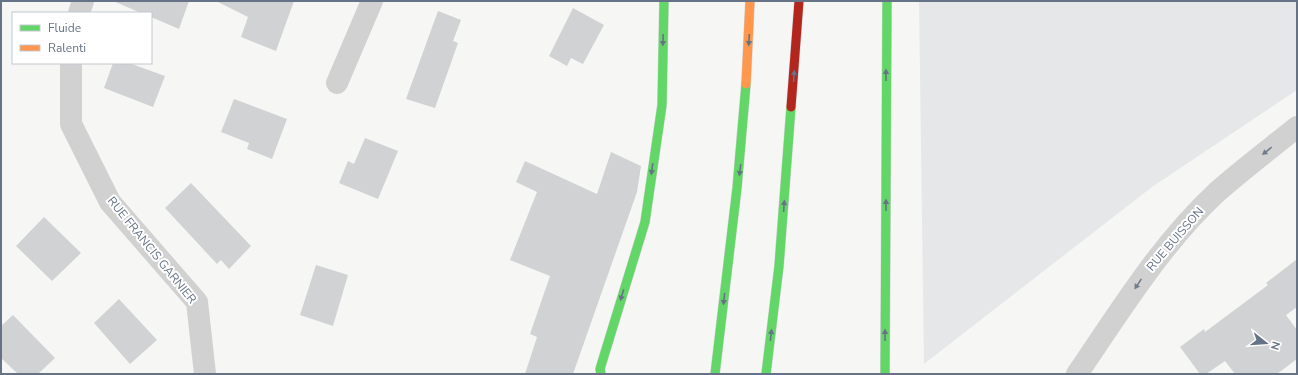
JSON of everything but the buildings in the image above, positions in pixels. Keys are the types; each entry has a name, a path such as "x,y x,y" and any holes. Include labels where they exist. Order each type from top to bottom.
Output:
{"main road":[{"path":"601,374 600,369 645,222 662,105 664,1"},
{"path":"715,374 740,164 750,36 750,1"},
{"path":"766,374 779,266 799,1"},
{"path":"885,374 886,1"}],"street":[{"path":"79,12 82,1"},
{"path":"337,84 372,1"},
{"name":"RUE FRANCIS GARNIER","path":"71,64 71,124 110,202 197,302 205,374"},
{"name":"RUE BUISSON","path":"1077,374 1148,270 1185,226 1217,192 1297,127"}],"shaded area":[{"path":"919,1 1297,1 1297,90 1152,187 924,364"}],"traffic: fast":[{"path":"601,374 600,369 645,222 662,105 664,1"},
{"path":"885,374 887,1"},
{"path":"715,374 737,188 746,84"},
{"path":"766,374 779,266 791,107"}],"traffic: slow":[{"path":"746,84 750,1"}],"traffic: jam":[{"path":"791,107 799,1"}]}
